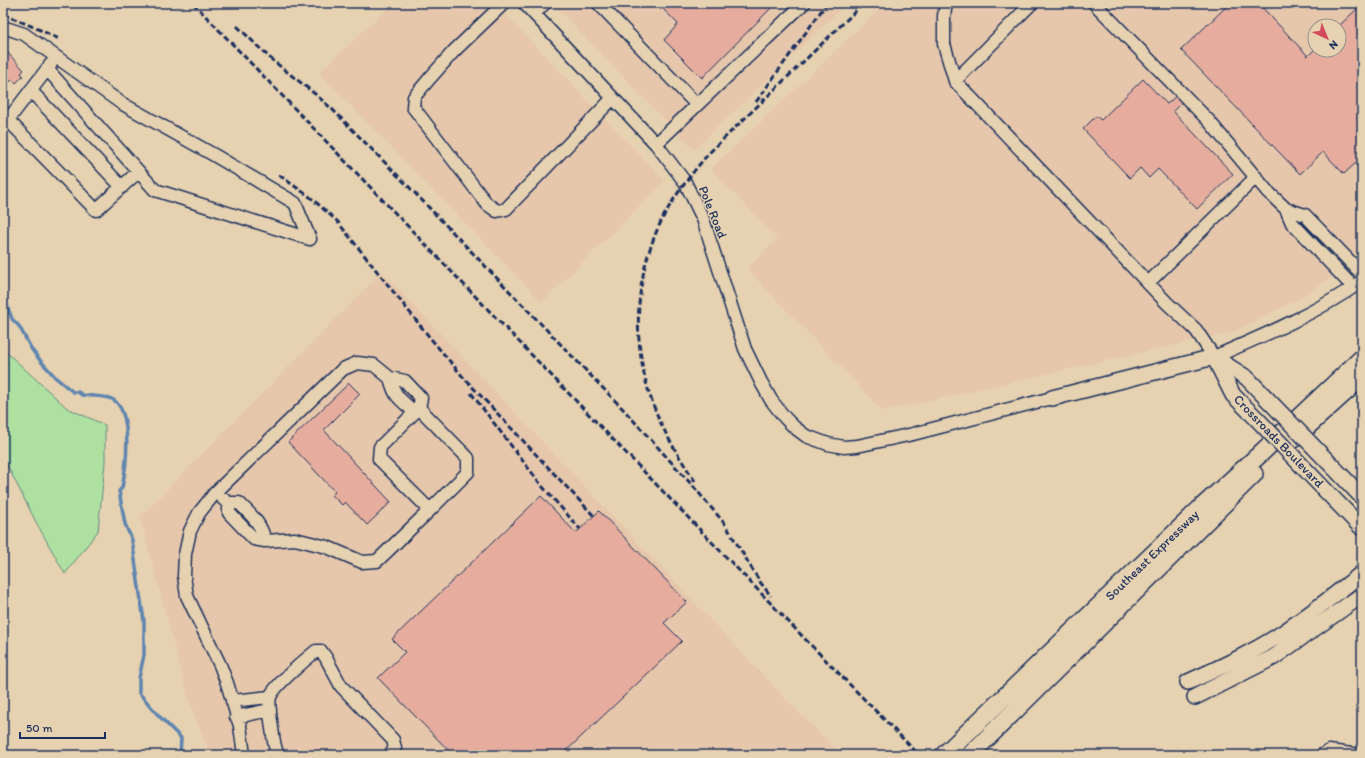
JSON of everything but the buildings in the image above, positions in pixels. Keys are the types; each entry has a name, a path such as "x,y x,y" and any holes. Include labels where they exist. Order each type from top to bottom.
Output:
{"highway":[{"name":"Southeast Expressway","path":"944,755 1197,511 1259,456 1362,358"},
{"name":"Southeast Expressway","path":"970,755 1264,465 1362,377"}],"main road":[{"path":"1052,398 1214,357"},
{"name":"Crossroads Boulevard","path":"1214,357 1247,378 1362,497"},
{"name":"Crossroads Boulevard","path":"1214,357 1233,394 1362,528"},
{"path":"1188,682 1227,664 1280,634 1332,598 1362,573"},
{"path":"1195,697 1274,657 1362,595"}],"street":[{"path":"504,3 444,62 414,97 413,107 487,204 496,211 506,209 613,98"},
{"name":"Pole Road","path":"524,3 656,144 692,194 703,219 745,349 771,400 785,418 800,431 817,440 837,446 844,447 869,444 1052,398"},
{"path":"534,14 545,3"},
{"path":"598,3 697,105"},
{"path":"656,144 804,3"},
{"path":"946,3 944,16 944,44 955,81 1148,283 1196,330 1214,357 1276,331 1358,284 1292,223 1286,209 1268,191 1209,120 1094,3"},
{"path":"955,81 1032,3"},
{"path":"3,27 24,34 121,103 214,155 295,204 310,239 155,190 47,69"},
{"path":"57,57 31,91 6,118 96,210 138,172"},
{"path":"31,91 122,187"},
{"path":"1148,283 1256,177"},
{"path":"1286,209 1305,215 1362,274"},
{"path":"244,755 240,726 220,665 187,596 184,576 185,554 190,532 199,513 215,493 342,369 357,363 374,365 390,378 405,381 421,398 419,408 380,447 379,460 430,510"},
{"path":"390,378 394,393 400,400 411,409 419,408"},
{"path":"215,493 229,503 229,514 254,539 265,541 295,539 327,547 362,562 377,561 468,472 468,458 419,408"},
{"path":"278,755 270,710 270,697 276,688 316,651 321,652 326,658 341,686 394,740 395,748 390,755"},
{"path":"232,701 270,697"},
{"path":"236,717 270,710"},
{"path":"1322,755 1329,751 1360,755"}],"shaded area":[{"path":"393,3 494,3 665,181 542,302 319,73"},
{"path":"552,3 847,3 694,150"},
{"path":"886,3 1362,3 1362,257 1299,299 1233,332 883,411 747,269 777,239 711,169"},
{"path":"382,272 776,689 838,752 834,755 210,755 188,697 140,517"}],"green space":[{"path":"3,349 67,408 105,425 105,463 98,531 65,574 36,522 3,457"}],"waterway":[{"path":"3,294 12,319 19,326 32,350 56,378 73,392 78,392 82,395 112,399 119,405 123,415 127,440 122,488 119,491 125,524 132,540 144,621 144,655 139,678 139,693 181,738 180,755"}],"railway":[{"path":"193,3 806,640 919,755"},
{"path":"756,102 827,3"},
{"path":"695,481 672,444 657,414 646,381 641,356 639,307 647,258 655,234 676,196 711,151 864,3"},
{"path":"3,14 59,39"},
{"path":"237,26 271,59 331,108 623,409 693,486 725,524 760,582 771,596"},
{"path":"279,175 310,197 337,221 464,378 594,516"},
{"path":"471,393 542,486 580,529"}]}
